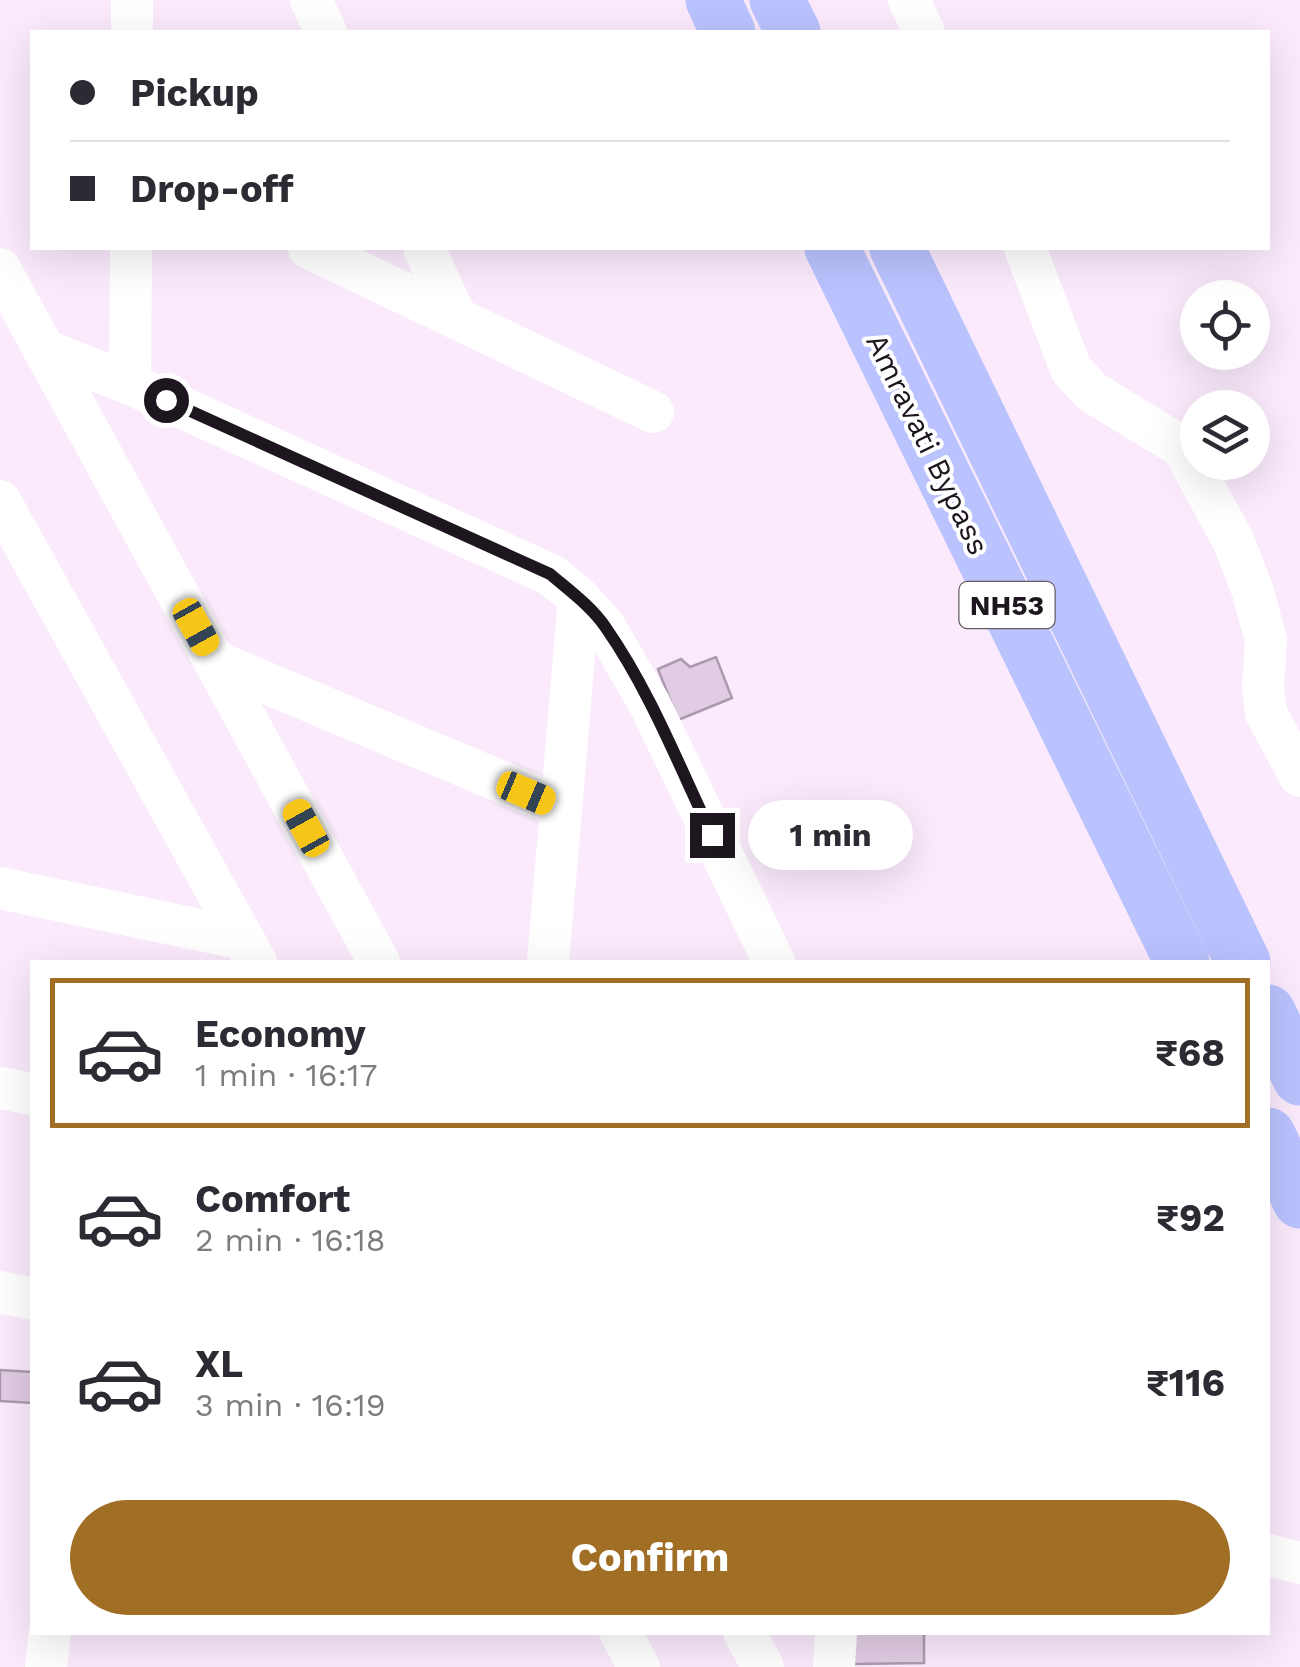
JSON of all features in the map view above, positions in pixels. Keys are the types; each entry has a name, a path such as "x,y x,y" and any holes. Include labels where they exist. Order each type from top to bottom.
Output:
{"highway":[{"path":"713,0 727,30"},
{"path":"777,0 792,30"},
{"name":"Amravati Bypass","path":"833,250 1181,960"},
{"name":"Amravati Bypass","path":"898,250 1242,960"},
{"path":"1270,1016 1300,1078"},
{"path":"1270,1140 1300,1202"}],"street":[{"path":"132,0 132,30"},
{"path":"311,0 325,30"},
{"path":"908,0 923,30"},
{"path":"130,384 131,250"},
{"path":"313,250 652,412"},
{"path":"425,250 456,318"},
{"path":"1026,250 1071,369 1092,392 1182,448 1234,542 1266,640 1262,688 1266,714 1300,776"},
{"path":"0,268 378,960"},
{"path":"44,350 130,384 550,574 605,627 649,704 773,960"},
{"path":"0,501 250,951"},
{"path":"548,960 578,598"},
{"path":"214,661 561,808"},
{"path":"0,888 250,951"},
{"path":"740,960 744,900"},
{"path":"0,1088 30,1094"},
{"path":"0,1292 30,1299"},
{"path":"1270,1556 1300,1563"},
{"path":"46,1667 50,1635"},
{"path":"746,1635 763,1667"},
{"path":"834,1667 836,1635"}],"building":[{"path":"716,657 732,698 678,720 658,669 681,659 690,667"},
{"path":"0,1370 30,1372 30,1403 0,1401"},
{"path":"849,1635 924,1635 924,1663 853,1664"}],"route":[{"path":"166,400 550,574 605,627 649,704 712,835"}]}
